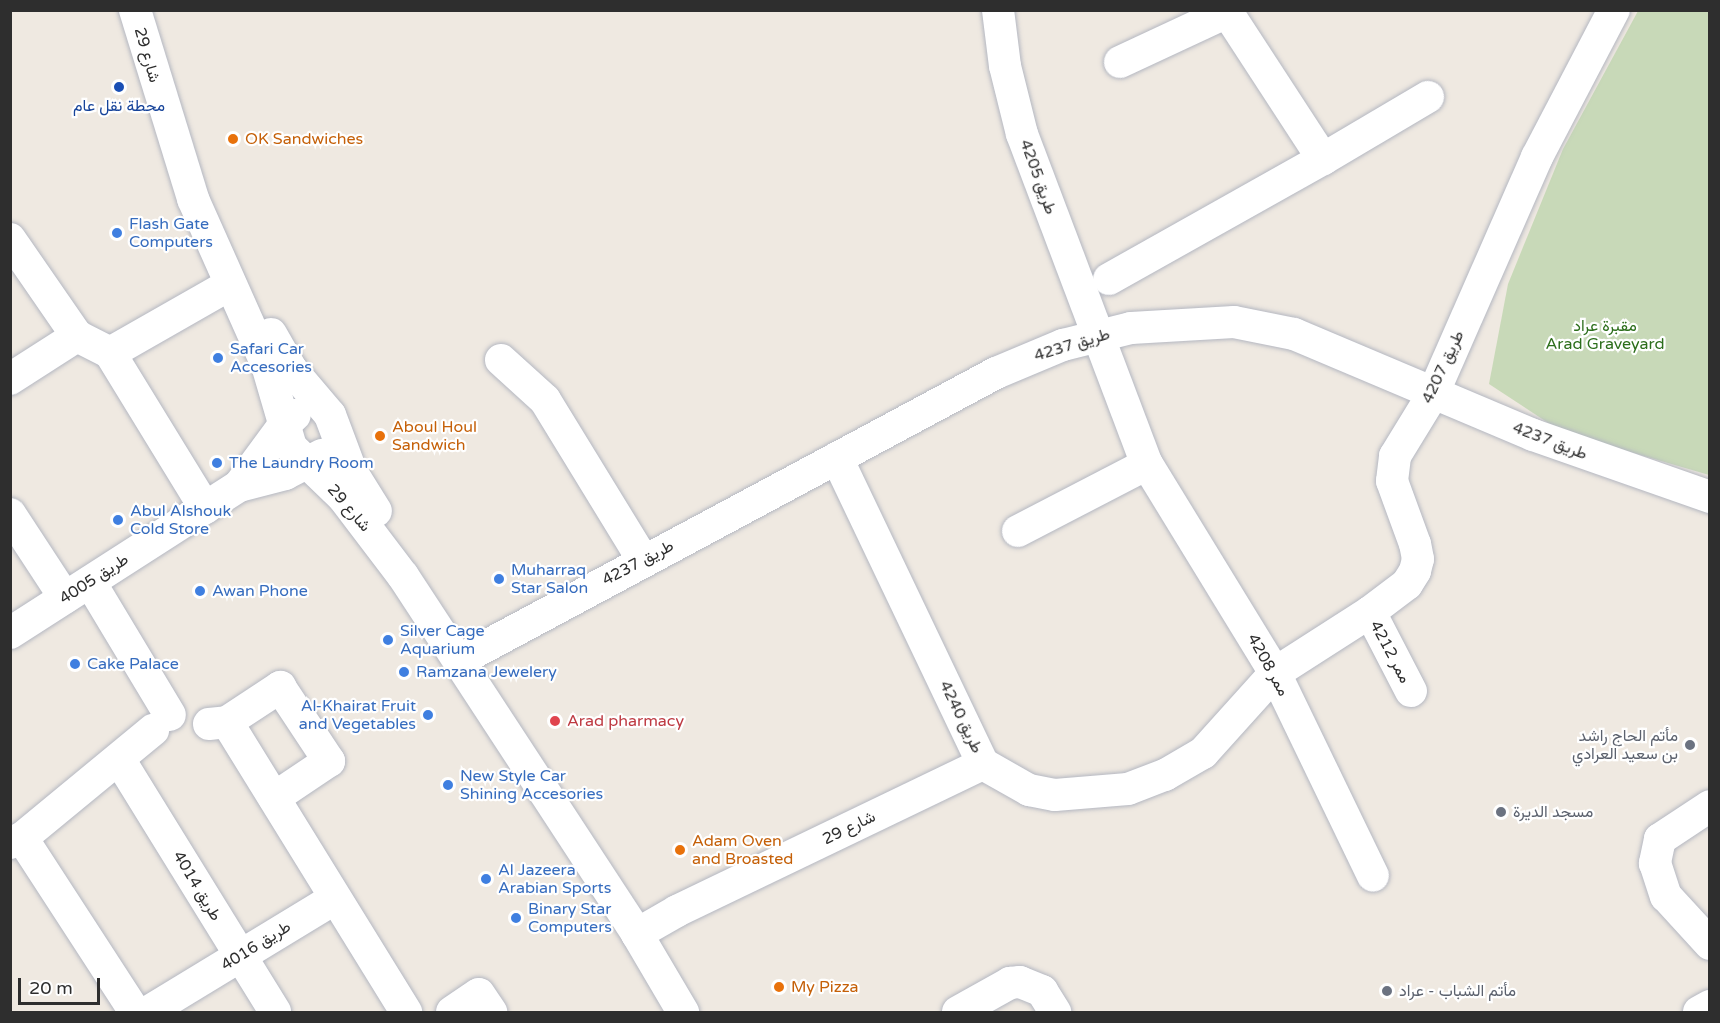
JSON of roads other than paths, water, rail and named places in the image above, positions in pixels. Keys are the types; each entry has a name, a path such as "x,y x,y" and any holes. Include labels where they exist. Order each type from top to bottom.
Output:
{"street":[{"name":"شارع 29","path":"135,10 175,149 229,285 267,365 291,447 306,465 352,507 467,656"},
{"name":"شارع 29","path":"153,10 188,143 221,230 283,356 322,405 360,488 644,930 701,1012"},
{"name":"طريق 4207","path":"1275,673 1370,612 1407,584 1415,571 1418,559 1415,544 1392,481 1395,456 1433,394 1537,157 1614,10"},
{"name":"طريق 4205","path":"1000,11 1005,66 1022,134 1097,335"},
{"path":"1120,62 1226,12 1323,159"},
{"path":"1109,279 1323,159 1428,97"},
{"path":"10,239 77,336 110,353 205,508"},
{"path":"110,353 229,285"},
{"name":"طريق 4237","path":"467,656 996,373 1097,335 1165,324 1234,322 1294,334 1433,394 1616,466 1710,497"},
{"name":"ممر 4208","path":"1097,335 1148,464 1275,673 1372,876"},
{"path":"10,379 77,336"},
{"path":"501,360 545,400 643,560"},
{"name":"طريق 4005","path":"239,486 283,426 301,412 322,405"},
{"name":"طريق 4005","path":"10,633 239,486 306,465 340,440"},
{"name":"طريق 4240","path":"837,458 983,764 1029,790 1055,795 1128,789 1165,775 1203,753 1275,673"},
{"path":"1018,531 1148,464"},
{"path":"10,514 78,590 161,723 16,841 135,1012"},
{"name":"ممر 4212","path":"1370,612 1411,691"},
{"path":"274,798 329,761 280,687 218,723 274,798 334,899 406,1012"},
{"name":"طريق 4014","path":"119,759 275,1012"},
{"name":"شارع 29","path":"644,930 983,764"},
{"path":"1710,806 1660,839 1655,863 1666,896 1710,944"},
{"name":"طريق 4016","path":"148,1012 334,899"},
{"name":"شارع 29","path":"644,930 683,1012"},
{"path":"958,1012 1010,982 1020,982 1042,991 1055,1012"},
{"path":"452,1012 479,994 491,1012"},
{"path":"1699,1012 1710,1006"}],"place":[{"name":"محطة نقل عام","path":"119,87"},
{"name":"OK Sandwiches","path":"233,139"},
{"name":"Flash Gate Computers","path":"117,233"},
{"name":"Safari Car Accesories","path":"218,358"},
{"name":"Aboul Houl Sandwich","path":"380,436"},
{"name":"The Laundry Room","path":"217,463"},
{"name":"Abul Alshouk Cold Store","path":"118,520"},
{"name":"Muharraq Star Salon","path":"499,579"},
{"name":"Awan Phone","path":"200,591"},
{"name":"Silver Cage Aquarium","path":"388,640"},
{"name":"Cake Palace","path":"75,664"},
{"name":"Ramzana Jewelery","path":"404,672"},
{"name":"Al-Khairat Fruit and Vegetables","path":"428,715"},
{"name":"Arad pharmacy","path":"555,721"},
{"name":"مأتم الحاج راشد بن سعيد العرادي","path":"1690,745"},
{"name":"New Style Car Shining Accesories","path":"448,785"},
{"name":"مسجد الديرة","path":"1501,812"},
{"name":"Adam Oven and Broasted","path":"680,850"},
{"name":"Al Jazeera Arabian Sports","path":"486,879"},
{"name":"Binary Star Computers","path":"516,918"},
{"name":"My Pizza","path":"779,987"},
{"name":"مأتم الشباب - عراد","path":"1387,991"}],"park label":[{"name":"مقبرة عراد Arad Graveyard","path":"1605,335"}]}
